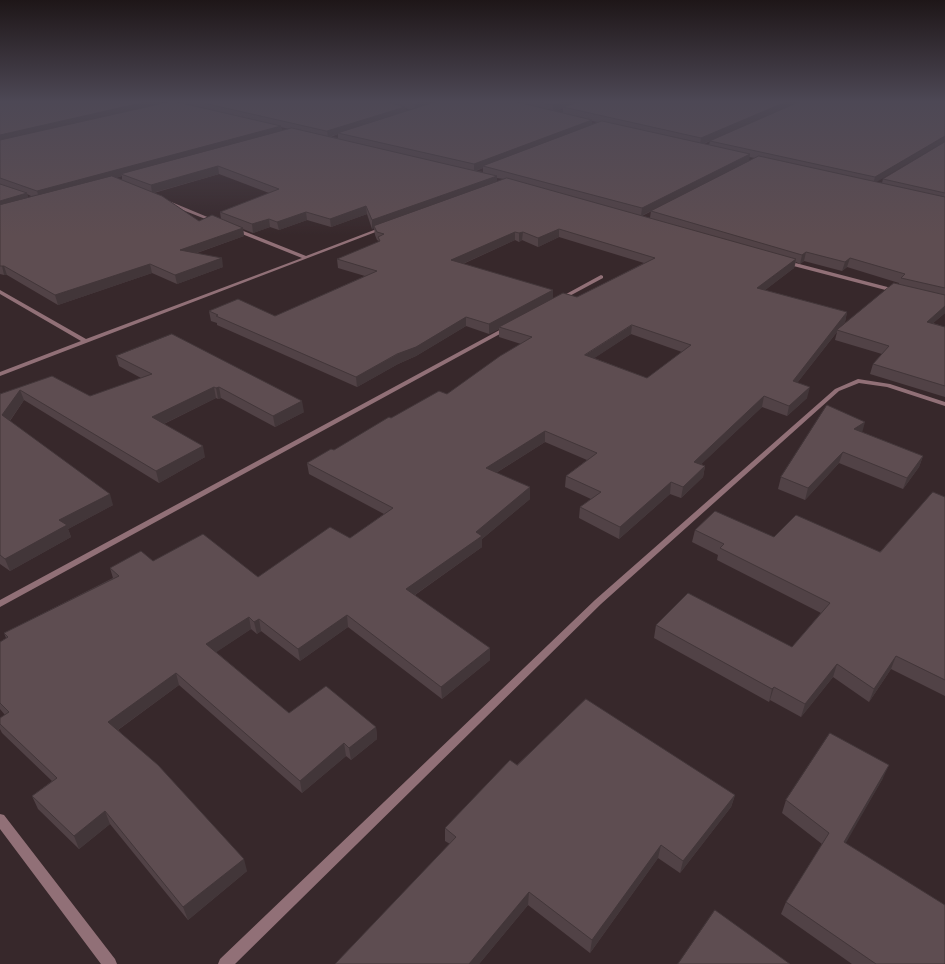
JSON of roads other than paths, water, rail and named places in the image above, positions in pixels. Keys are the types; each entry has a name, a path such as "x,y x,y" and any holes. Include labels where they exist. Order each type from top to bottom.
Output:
{"street":[{"path":"158,198 217,222"},
{"path":"0,374 387,227"},
{"path":"232,228 305,257"},
{"path":"775,259 906,293"},
{"path":"552,303 601,276"},
{"path":"0,292 85,342"},
{"path":"0,604 517,322"},
{"path":"225,964 598,602 837,390 858,381 888,385 945,404"},
{"path":"0,819 110,964"}]}
